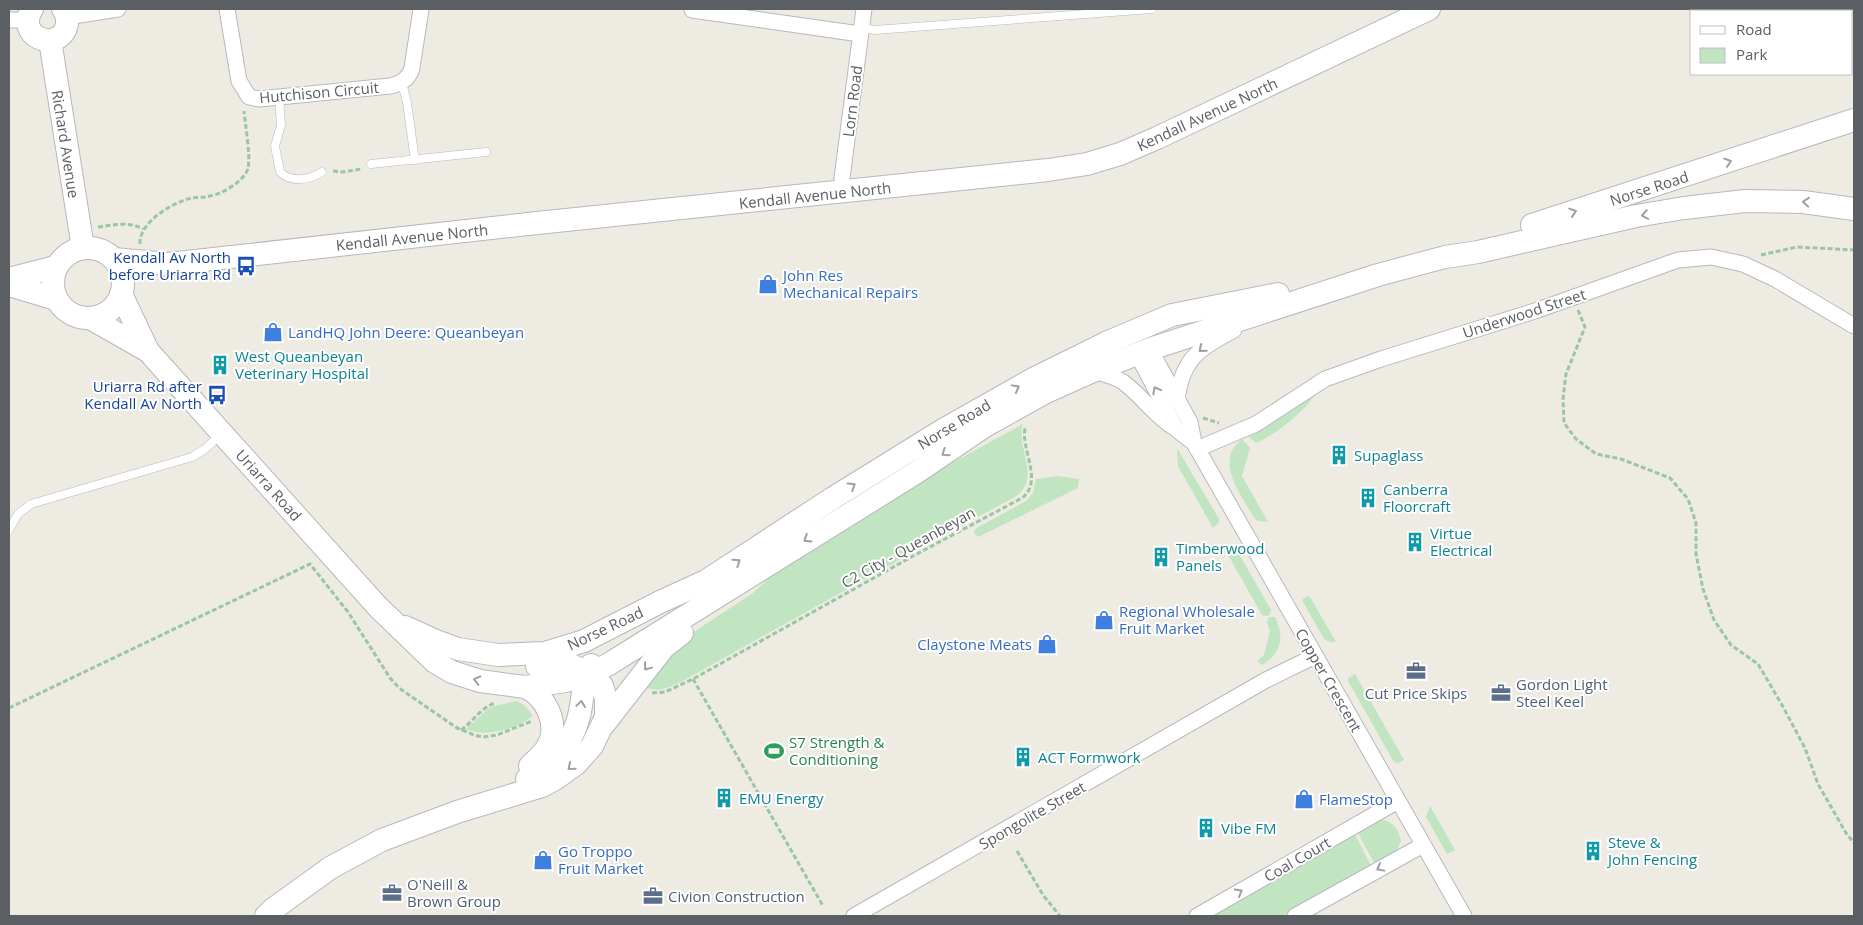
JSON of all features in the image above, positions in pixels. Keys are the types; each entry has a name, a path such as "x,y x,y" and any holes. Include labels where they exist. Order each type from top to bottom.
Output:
{"main road":[{"name":"Kendall Avenue North","path":"114,259 168,264 537,223 843,193 1087,164 1120,154 1429,9"},
{"path":"23,16 32,33 37,38 50,40 56,38 65,29 65,13"},
{"name":"Richard Avenue","path":"50,40 81,238"},
{"name":"Norse Road","path":"384,613 427,656 444,668 480,681 526,687 558,683 588,674 631,651 917,472 985,426 1046,392 1093,371 1143,351 1378,275 1444,257 1506,233 1854,120"},
{"name":"Norse Road","path":"1444,257 1478,252 1636,216 1710,204 1777,201 1854,209"},
{"path":"81,238 114,259 122,274 122,292 119,300 109,311 97,317 83,318 70,314 56,299 52,286 56,267 81,238"},
{"name":"Kendall Avenue North","path":"122,292 168,264"},
{"path":"9,279 56,267"},
{"name":"Norse Road","path":"384,613 436,641 471,652 522,655 554,651 584,641 706,581 833,498 987,404 1035,378 1133,331 1172,315 1378,275"},
{"path":"9,285 56,299"},
{"name":"Uriarra Road","path":"122,292 148,351 384,613"},
{"name":"Uriarra Road","path":"90,318 148,351"},
{"path":"1133,331 1143,351"},
{"path":"600,729 664,646 749,590 777,558"},
{"path":"491,793 533,776 560,755 575,732 588,674 599,652 609,642 706,581"},
{"path":"266,916 330,868 382,840 457,812 542,786 555,779 581,759 592,746 607,711 606,699 600,682 569,664 520,667 496,666 436,641"},
{"path":"457,812 491,793 537,760 548,746 551,740 552,729 548,709 540,697 526,687"}],"street":[{"path":"65,13 118,9"},
{"name":"Hutchison Circuit","path":"227,9 239,81 249,96 259,99 390,86 402,82"},
{"path":"402,82 410,75 412,68 421,9"},
{"name":"Lorn Road","path":"843,193 842,178 864,9"},
{"path":"692,10 861,31"},
{"name":"Underwood Street","path":"1196,446 1256,424 1320,381 1380,359 1573,298 1678,260 1711,257 1734,261 1775,279 1854,326"},
{"path":"1177,400 1184,371 1202,349 1275,308"},
{"name":"Copper Crescent","path":"1143,351 1190,422 1196,446 1464,916"},
{"name":"Copper Crescent","path":"1143,351 1177,430 1196,446"},
{"path":"1093,371 1113,377 1125,384 1157,415 1177,430"},
{"name":"Spongolite Street","path":"854,916 1266,680 1315,656"},
{"name":"Coal Court","path":"1196,916 1398,801"},
{"path":"1295,916 1423,845"}],"lane":[{"path":"861,31 1152,9"},
{"path":"402,82 415,160"},
{"path":"279,97 281,125 274,146 280,172 286,178 293,179 312,177 322,172"},
{"path":"371,164 486,152"},
{"path":"9,530 18,514 31,504 192,457 205,450 222,433"}],"path":[{"path":"137,247 140,245 143,229 150,221 166,210 192,198 211,196 222,192 243,176 248,169 248,159 243,108 249,96"},
{"path":"322,172 327,170 359,170 371,164"},
{"path":"81,238 120,223 143,229"},
{"path":"1734,261 1797,247 1854,250"},
{"path":"1573,298 1584,327 1566,374 1563,400 1564,423 1576,439 1596,454 1621,458 1670,478 1688,499 1696,523 1696,554 1703,590 1714,620 1731,644 1758,664 1805,748 1818,784 1846,833 1854,843"},
{"path":"1198,413 1209,422 1224,423"},
{"name":"C2 City - Queanbeyan","path":"648,692 665,692 693,679 913,556 1022,498 1030,485 1030,464 1024,435 1029,421"},
{"path":"9,708 310,564 348,612 393,682 460,730 474,736 493,736 535,720"},
{"path":"693,679 823,906"},
{"path":"460,730 468,725 484,708 502,702"},
{"path":"1017,850 1043,896 1060,916"}],"green space":[{"path":"1314,396 1296,416 1272,435 1256,443 1250,438 1249,436"},
{"path":"1023,424 1022,443 1028,471 1027,481 1023,489 1015,497 681,682 658,690 644,686 692,633 753,593 781,567 932,474"},
{"path":"1242,439 1250,448 1242,476 1268,522 1258,521 1254,518 1237,489 1233,478 1230,458 1234,448"},
{"path":"1177,448 1219,519 1219,522 1213,528 1178,466"},
{"path":"1058,476 1079,479 1078,488 978,537 974,533 975,529 1026,501 1033,493 1036,479"},
{"path":"1223,546 1235,547 1271,610 1267,616 1262,615"},
{"path":"1307,596 1310,597 1336,642 1324,639 1302,600"},
{"path":"1275,617 1278,624 1280,631 1279,644 1273,656 1262,665 1257,661 1264,655 1270,631 1267,622 1268,618"},
{"path":"1355,674 1404,760 1398,763 1394,762 1348,681 1348,678"},
{"path":"516,701 524,705 533,716 518,725 501,731 483,733 466,729 490,707"},
{"path":"1430,806 1455,850 1447,854 1426,817"},
{"path":"1380,820 1388,821 1394,826 1399,833 1401,841 1396,852 1376,863 1373,861 1359,835 1359,831"},
{"path":"1353,835 1356,836 1371,866 1282,916 1210,916"}],"place":[{"name":"Kendall Av North before Uriarra Rd","path":"246,266"},
{"name":"John Res Mechanical Repairs","path":"768,284"},
{"name":"LandHQ John Deere: Queanbeyan","path":"273,332"},
{"name":"West Queanbeyan Veterinary Hospital","path":"220,365"},
{"name":"Uriarra Rd after Kendall Av North","path":"217,395"},
{"name":"Supaglass","path":"1339,455"},
{"name":"Canberra Floorcraft","path":"1368,498"},
{"name":"Virtue Electrical","path":"1415,542"},
{"name":"Timberwood Panels","path":"1161,557"},
{"name":"Regional Wholesale Fruit Market","path":"1104,620"},
{"name":"Claystone Meats","path":"1047,644"},
{"name":"Cut Price Skips","path":"1416,671"},
{"name":"Gordon Light Steel Keel","path":"1501,693"},
{"name":"S7 Strength & Conditioning","path":"774,751"},
{"name":"ACT Formwork","path":"1023,757"},
{"name":"EMU Energy","path":"724,798"},
{"name":"FlameStop","path":"1304,799"},
{"name":"Vibe FM","path":"1206,828"},
{"name":"Steve & John Fencing","path":"1593,851"},
{"name":"Go Troppo Fruit Market","path":"543,860"},
{"name":"O'Neill & Brown Group","path":"392,893"},
{"name":"Civion Construction","path":"653,896"}]}
